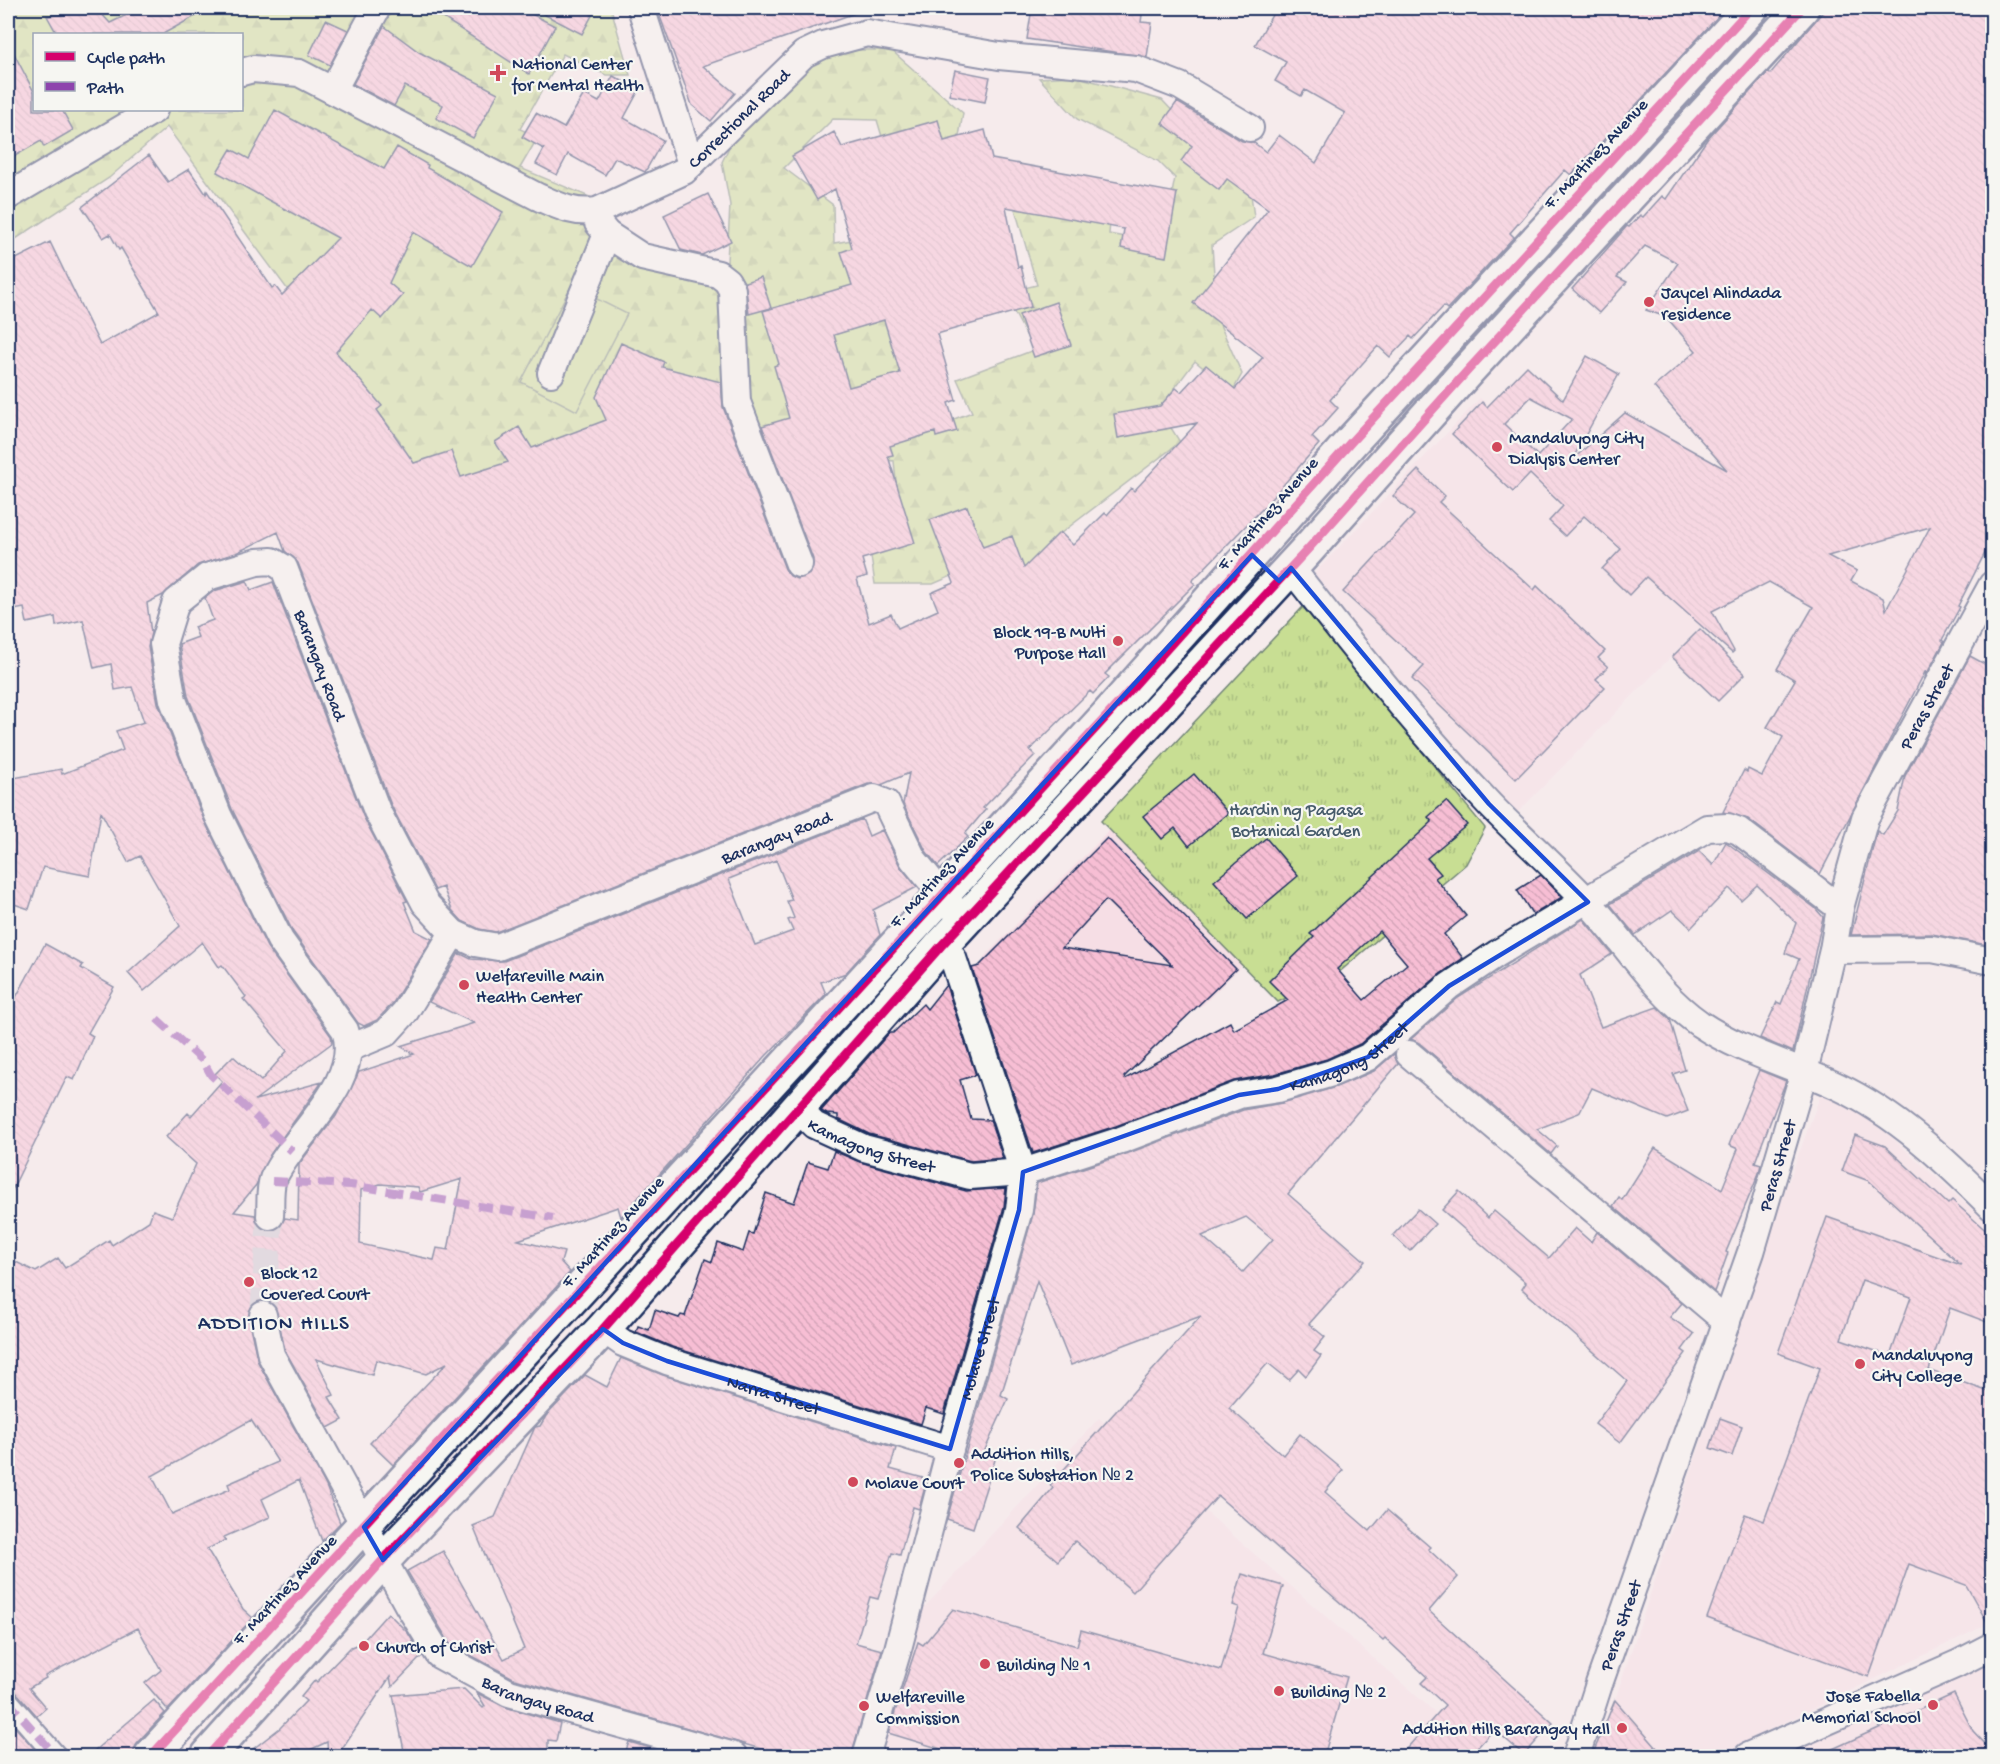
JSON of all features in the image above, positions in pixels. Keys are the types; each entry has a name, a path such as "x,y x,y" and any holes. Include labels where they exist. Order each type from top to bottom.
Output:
{"main road":[{"name":"F. Martinez Avenue","path":"151,1756 364,1527 1252,555 1346,448 1752,8"},
{"path":"208,1756 383,1560 603,1329 941,946 1285,574 1524,309 1802,8"},
{"path":"1252,555 1285,574"}],"street":[{"path":"333,90 377,8"},
{"path":"641,8 691,164"},
{"name":"Correctional Road","path":"588,212 684,171 804,54 823,45 867,33 999,56 1136,69 1180,86 1250,128"},
{"path":"243,72 253,69 299,73 538,197 568,211 588,212 607,234 642,257 718,274 727,280 732,290 737,402 799,564"},
{"path":"8,196 152,111"},
{"path":"551,373 607,234"},
{"name":"Barangay Road","path":"350,1048 345,1030 280,940 218,815 173,700 163,644 176,602 207,577 257,562 272,561 284,568 377,811 424,903 453,933 475,943 498,947 874,798 886,803 913,860 964,921"},
{"path":"1285,574 1489,804 1588,902 1666,996 1700,1024 1739,1046 1804,1072 1882,1111 1951,1166 1992,1207"},
{"name":"Peras Street","path":"1576,1756 1599,1684 1752,1252 1804,1072 1833,950 1840,908 1864,818 1992,585"},
{"name":"Kamagong Street","path":"798,1109 814,1125 864,1148 970,1176 1023,1172 1121,1140 1239,1095 1278,1089 1332,1073 1368,1057 1449,986 1498,953 1588,902 1707,828 1717,826 1739,831 1840,908"},
{"path":"270,1216 272,1181 345,1072 350,1048 386,1033 405,1012 453,933"},
{"name":"Molave Street","path":"866,1756 898,1649 950,1449 1019,1210 1023,1172 953,958 941,946"},
{"path":"1833,950 1932,949 1992,961"},
{"path":"1409,1054 1727,1322"},
{"name":"Barangay Road","path":"262,1315 271,1355 364,1527 439,1655 509,1693 734,1756"},
{"name":"Narra Street","path":"603,1329 623,1343 668,1361 950,1449"},
{"path":"1748,1756 1957,1664 1992,1646"},
{"path":"8,1701 56,1756"}],"highlighted area":[{"path":"1252,555 1279,581 1291,568 1489,804 1588,902 1449,986 1368,1057 1278,1089 1239,1095 1023,1172 1019,1210 950,1449 667,1361 623,1343 603,1329 383,1560 364,1527"}],"shaded area":[{"path":"1480,398 1572,485 1727,600 1514,816 1310,578"},
{"path":"1110,830 1242,965 1203,1005 1169,1015 1022,993 983,958"},
{"name":"Mandaluyong City College","path":"1822,1091 1872,1120 1992,1227 1992,1622 1716,1756 1664,1756 1615,1700 1778,1210"},
{"path":"1099,1418 1485,1756 880,1756 922,1610"},
{"name":"Jose Fabella Memorial School","path":"1992,1660 1992,1756 1778,1756 1957,1679"}],"green space":[{"path":"8,8 611,8 630,75 606,75 563,54 520,129 538,137 520,168 597,200 606,220 650,251 727,262 730,205 722,162 732,141 827,50 891,50 963,113 956,154 890,163 877,120 833,119 784,168 833,205 834,243 882,235 855,298 886,323 926,430 972,412 957,379 1034,350 1004,293 1037,285 1015,209 1110,222 1109,234 1162,244 1175,178 1158,161 1077,119 1039,78 1074,76 1162,100 1251,195 1254,217 1212,245 1217,318 1242,374 1232,392 1195,361 1159,409 1180,442 1052,540 1027,588 1003,554 933,584 875,584 866,522 898,501 894,461 854,456 824,443 774,466 720,396 420,531 400,476 400,441 167,127 109,178 8,244"},
{"path":"571,286 627,314 577,411 521,382"},
{"name":"Hardin ng Pagasa Botanical Garden","path":"1303,607 1485,828 1466,864 1338,973 1278,1002 1101,821"}],"building":[{"path":"141,8 210,8 165,33 56,33 47,16 99,11 110,23"},
{"path":"428,8 520,8 555,26 529,74"},
{"path":"532,8 596,8 582,34"},
{"path":"657,8 860,8 861,11 703,66 735,93 711,121 692,105"},
{"path":"1032,8 1143,8 1141,22 1152,23 1147,57 1027,39"},
{"path":"1276,8 1726,8 1571,175 1565,170 1510,233 1514,237 1447,309 1444,306 1413,339 1410,336 1390,357 1378,346 1330,400 1338,408 1312,437 1319,444 1265,506 1192,581 1195,584 1105,674 1109,677 1093,694 1090,691 1030,750 1035,755 983,808 986,809 965,834 968,837 938,866 926,851 903,804 909,773 881,785 868,784 496,932 479,929 462,921 452,910 443,887 435,890 391,805 298,563 285,551 278,532 236,553 198,565 163,595 147,603 151,633 148,647 158,703 204,820 267,947 331,1036 332,1043 255,1100 322,1082 270,1155 256,1185 234,1212 255,1215 262,1229 276,1230 285,1218 298,1220 299,1164 336,1116 359,1072 414,1054 400,1046 474,1023 429,1002 459,953 471,959 504,961 862,819 869,836 882,830 900,866 917,887 873,910 880,935 846,973 821,982 826,994 765,1057 621,1217 618,1207 518,1240 564,1252 561,1262 570,1272 393,1465 370,1443 447,1363 426,1374 376,1360 372,1375 316,1359 334,1395 329,1397 343,1420 328,1428 285,1350 275,1306 261,1300 253,1304 248,1318 258,1362 326,1486 340,1523 322,1541 299,1480 262,1499 270,1517 224,1537 226,1540 207,1549 243,1609 253,1618 168,1710 145,1683 161,1670 138,1628 45,1676 46,1678 29,1688 46,1708 37,1716 17,1693 8,1689 8,1258 36,1272 58,1258 65,1268 109,1240 112,1245 149,1221 153,1210 172,1217 196,1164 166,1137 188,1113 191,1116 222,1081 215,1074 233,1056 261,1081 287,1051 243,999 246,997 222,965 219,967 202,942 144,991 128,973 180,926 140,856 128,862 101,812 90,876 43,867 29,909 8,902 8,779 61,769 62,774 123,750 116,731 144,722 132,687 115,690 111,664 94,668 83,620 56,626 55,617 27,623 24,608 8,611 8,263 50,242 100,345 159,312 121,248 119,250 110,234 103,238 82,207 149,155 168,182 189,169 206,194 207,191 272,288 275,286 282,295 338,238 217,172 231,149 249,159 275,110 384,169 397,147 428,165 427,168 503,212 472,266 413,232 389,283 403,295 382,319 372,310 336,352 382,406 377,410 414,463 451,451 461,477 508,462 495,442 519,427 532,448 606,420 596,397 621,343 664,362 662,367 721,382 723,407 785,569 790,576 797,579 811,573 813,559 762,426 789,418 774,366 779,364 763,311 852,285 841,252 852,248 835,189 817,200 792,156 834,132 842,147 938,120 944,141 985,130 992,159 1177,193 1166,257 1121,248 1124,229 1006,207 1018,267 1021,266 1031,307 937,334 956,400 948,403 957,431 936,437 935,432 890,446 893,455 888,456 915,543 862,559 867,576 857,579 869,623 891,614 898,628 938,610 931,593 954,583 930,520 967,506 983,547 1012,536 1024,568 1060,532 1073,545 1105,513 1107,515 1131,488 1134,491 1197,423 1118,438 1114,414 1160,406 1176,388 1181,392 1206,365 1235,389 1263,357 1193,303 1268,209 1227,179 1219,190 1181,161 1192,146 1162,123 1177,102 1242,141 1253,142 1266,152 1279,135 1316,163 1345,113 1305,90 1301,96 1275,81 1286,62 1255,45","holes":["884,320 900,373 849,387 834,335","776,860 792,900 787,901 794,918 788,920 793,931 755,945 729,879","462,1179 448,1250 437,1248 434,1260 360,1244 361,1190 380,1184 418,1187 420,1192","251,1420 278,1462 228,1484 230,1489 172,1514 152,1476"]},
{"path":"1826,8 1992,8 1992,257 1988,272 1992,274 1992,539 1942,640 1944,642 1925,677 1926,670 1820,874 1748,819 1723,812 1744,770 1747,772 1748,769 1762,776 1783,737 1767,727 1795,680 1777,669 1813,607 1769,582 1712,611 1734,651 1732,653 1646,577 1629,595 1602,569 1621,549 1584,516 1565,536 1549,521 1563,506 1530,474 1513,492 1452,434 1482,402 1487,407 1527,366 1563,400 1587,356 1619,374 1572,460 1625,413 1727,470 1654,387 1696,351 1666,317 1646,310 1678,263 1645,246 1617,277 1627,282 1599,313 1572,289 1627,226 1629,227 1640,215 1643,217 1662,196 1666,199 1708,138 1768,72 1770,74","holes":["1531,397 1572,419 1538,456 1504,424","1930,527 1886,610 1883,598 1851,581 1857,571 1828,556"]},
{"path":"326,20 348,30 330,65 309,55"},
{"path":"384,26 419,52 498,93 473,138 436,118 443,105 405,86 394,106 353,84"},
{"path":"8,42 33,90 33,111 63,111 73,130 44,147 41,141 8,160"},
{"path":"955,70 990,77 985,102 949,95"},
{"path":"613,76 639,90 624,118 663,140 645,172 615,158 605,175 568,154 557,175 536,164 544,149 522,137 536,113 564,128 584,94 599,102"},
{"path":"708,194 731,241 702,255 681,250 664,215"},
{"path":"761,277 771,308 749,314 745,282"},
{"path":"1056,302 1071,345 1034,357 1019,315"},
{"path":"1418,470 1445,496 1439,502 1534,590 1537,586 1605,651 1598,658 1608,667 1596,679 1605,687 1516,779 1412,679 1424,666 1343,592 1414,515 1393,496"},
{"path":"247,581 251,590 273,582 363,816 407,901 404,902 416,931 432,939 393,1003 377,1020 364,1026 358,1023 293,932 232,809 188,696 179,644 198,637 194,627 213,620 205,598 214,591"},
{"path":"1700,629 1745,674 1718,701 1672,657"},
{"path":"1970,656 1992,668 1992,946 1932,934 1851,935 1877,831 1883,835 1898,811 1905,776"},
{"path":"1194,774 1228,813 1189,846 1175,828 1162,839 1143,816"},
{"path":"1446,801 1467,825 1427,858 1441,874 1435,878 1466,916 1444,934 1463,958 1439,975 1360,1044 1327,1059 1275,1074 1234,1081 1116,1126 1033,1153 972,968 979,966 1107,838 1236,969 1124,1077 1125,1079 1230,1022 1234,1030 1288,1000 1269,981 1314,937 1310,934 1432,822 1428,817","holes":["1106,900 1172,965 1062,948","1379,931 1407,964 1364,1000 1337,969"]},
{"path":"1266,838 1298,876 1247,919 1214,881"},
{"path":"1726,842 1815,908 1823,917 1793,1052 1760,1038 1777,1002 1781,1004 1799,959 1785,953 1796,923 1757,885 1741,900 1729,888 1691,928 1672,910 1635,935 1610,904 1699,851 1713,865"},
{"path":"1541,875 1562,897 1533,915 1517,890"},
{"path":"1583,919 1612,954 1580,975 1601,1027 1657,1007 1670,1019 1685,1070 1673,1074 1688,1111 1667,1119 1592,1088 1579,1113 1537,1129 1557,1146 1551,1154 1419,1043 1411,1039 1458,998"},
{"path":"45,944 83,965 81,968 114,987 88,1033 93,1036 74,1080 67,1077 8,1198 8,1012"},
{"path":"946,985 976,1075 960,1080 971,1119 990,1120 1003,1158 971,1161 869,1134 838,1119 838,1115 821,1111 889,1033 893,1033 923,1004 927,1009"},
{"path":"1394,1054 1398,1064 1288,1194 1365,1261 1309,1324 1325,1337 1314,1351 1321,1356 1306,1376 1299,1369 1289,1380 1268,1363 1229,1408 1283,1455 1300,1434 1343,1470 1325,1492 1370,1531 1387,1510 1430,1547 1428,1549 1458,1577 1429,1611 1553,1723 1524,1755 1494,1729 1470,1756 1400,1756 1445,1705 1421,1683 1427,1677 1385,1638 1383,1640 1218,1496 1133,1592 1075,1541 1058,1561 1019,1528 1053,1488 1050,1485 1201,1316 1071,1365 1037,1281 1001,1395 1008,1399 984,1452 996,1457 973,1528 947,1519 1033,1214 1037,1183 1126,1154 1243,1110 1282,1103 1336,1087 1374,1071","holes":["1246,1217 1273,1239 1243,1272 1202,1236"]},
{"path":"1759,1070 1786,1081 1755,1162 1761,1164 1759,1173 1726,1252 1728,1253 1714,1292 1613,1206 1619,1197 1622,1200 1655,1148 1722,1189 1738,1149 1729,1145"},
{"path":"1855,1135 1885,1146 1948,1204 1952,1200 1992,1236 1992,1324 1950,1308 1929,1370 1992,1393 1992,1631 1966,1585 1909,1564 1869,1677 1707,1618 1745,1514 1764,1521 1820,1368 1778,1353 1827,1217 1961,1265 1869,1181 1842,1171","holes":["1862,1280 1911,1297 1890,1356 1841,1339"]},
{"path":"834,1151 860,1162 966,1191 1006,1188 1004,1207 944,1414 926,1408 921,1424 672,1347 636,1332 638,1326 649,1330 655,1310 679,1318 681,1315 685,1316 705,1259 712,1262 718,1243 743,1252 749,1233 753,1234 766,1193 794,1203 808,1162 828,1168"},
{"path":"1459,1191 1488,1218 1494,1211 1549,1258 1575,1228 1591,1242 1597,1232 1682,1303 1670,1317 1694,1334 1682,1350 1686,1353 1620,1443 1595,1424 1627,1381 1522,1289 1526,1283 1442,1210"},
{"path":"1418,1209 1435,1224 1410,1251 1393,1235"},
{"path":"621,1358 663,1375 896,1448 890,1469 927,1479 919,1509 913,1507 900,1555 892,1553 878,1599 870,1597 856,1643 882,1650 851,1756 786,1756 515,1679 450,1644 407,1571 443,1551 504,1659 524,1649 473,1526 495,1517 535,1427 540,1426 546,1416 585,1375 607,1387"},
{"path":"1720,1418 1742,1426 1732,1456 1710,1448"},
{"path":"1242,1574 1283,1586 1263,1653 1347,1677 1324,1756 938,1756 941,1749 888,1733 918,1642 923,1645 953,1609 1077,1646 1081,1630 1221,1670 1239,1607 1233,1605"},
{"path":"388,1613 408,1633 422,1656 392,1687 390,1677 337,1756 328,1756 327,1742 297,1756 244,1756 280,1728 306,1701 301,1697 315,1680 317,1682 351,1647 361,1643"},
{"path":"464,1689 483,1708 485,1706 477,1693 505,1707 560,1723 556,1741 548,1740 548,1756 520,1756 482,1751 481,1756 405,1756 393,1695"},
{"name":"Jose Fabella Memorial School","path":"1954,1694 1973,1731 1992,1751 1992,1756 1817,1756"},
{"path":"154,1700 165,1713 137,1743 133,1756 88,1756"},
{"name":"Addition Hills Barangay Hall","path":"1615,1700 1664,1756 1592,1756"},
{"path":"8,1719 41,1756 8,1756"},
{"path":"629,1742 680,1756 624,1756"}],"tunnel":[{"path":"263,1315 270,1216"}],"marked path":[{"path":"157,1019 203,1061 211,1075 292,1151"},
{"path":"272,1181 351,1185 553,1218"},
{"path":"8,1701 56,1756"}],"cycle path":[{"path":"151,1756 1106,717 1352,441 1751,8"},
{"path":"208,1756 383,1560 603,1329 941,946 1308,549 1469,369 1802,8"}],"place":[{"name":"National Center for Mental Health","path":"498,73"},
{"name":"Jaycel Alindada residence","path":"1649,302"},
{"name":"Mandaluyong City Dialysis Center","path":"1497,447"},
{"name":"Block 19-B Multi Purpose Hall","path":"1118,641"},
{"name":"Welfareville Main Health Center","path":"464,985"},
{"name":"Block 12 Covered Court","path":"249,1282"},
{"name":"Mandaluyong City College","path":"1860,1364"},
{"name":"Addition Hills, Police Substation № 2","path":"959,1463"},
{"name":"Molave Court","path":"853,1482"},
{"name":"Church of Christ","path":"364,1646"},
{"name":"Building № 1","path":"985,1664"},
{"name":"Building № 2","path":"1279,1691"},
{"name":"Jose Fabella Memorial School","path":"1933,1705"},
{"name":"Welfareville Commission","path":"864,1706"},
{"name":"Addition Hills Barangay Hall","path":"1622,1728"}],"district":[{"name":"ADDITION HILLS","path":"274,1322"}]}
